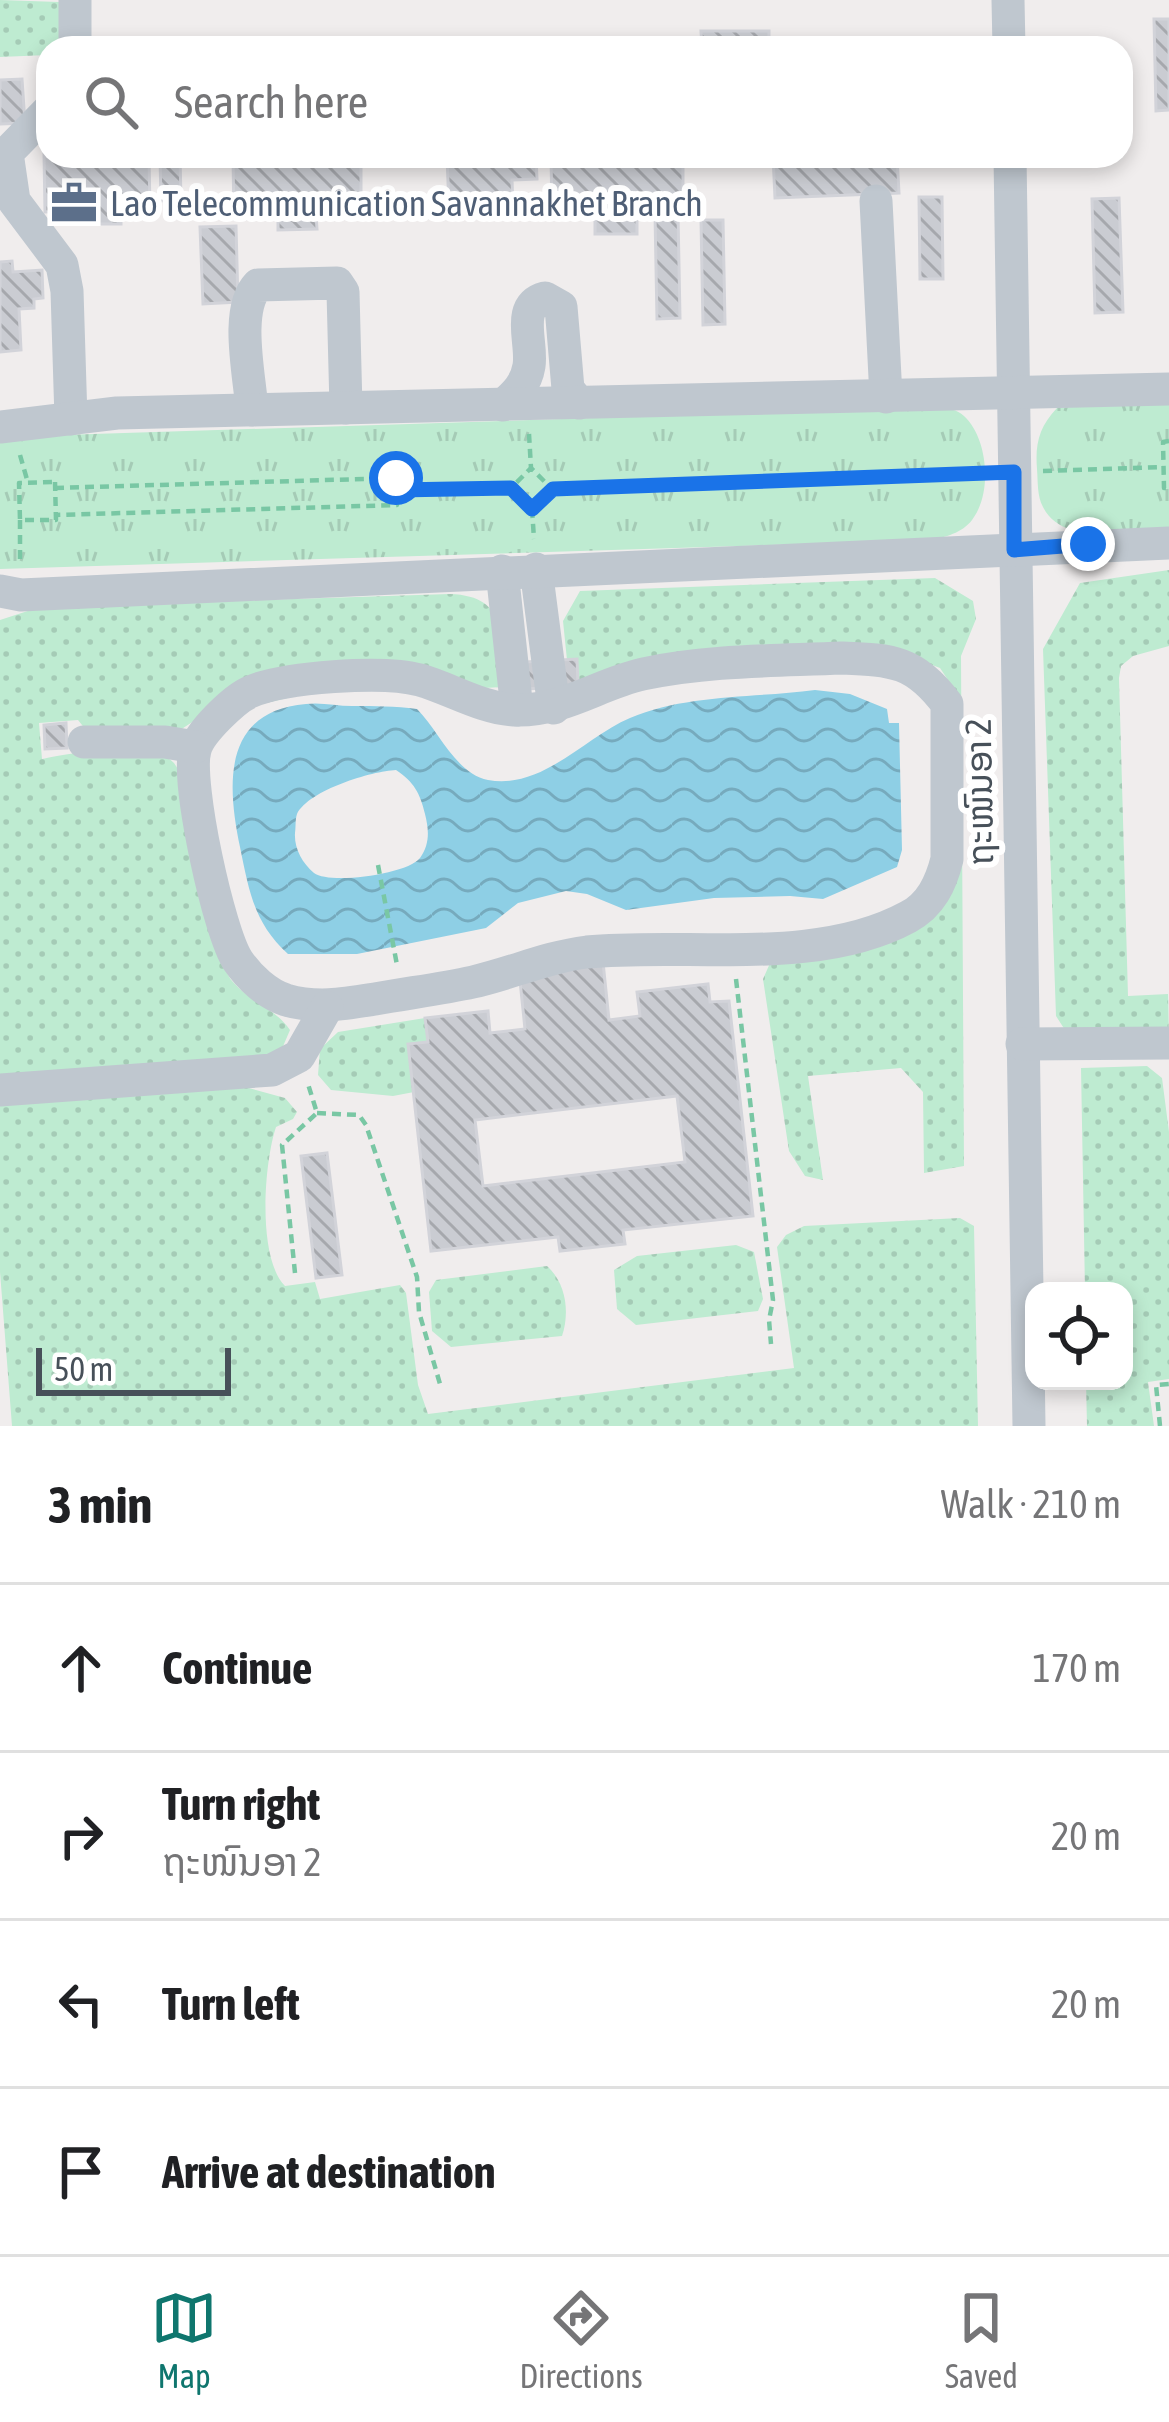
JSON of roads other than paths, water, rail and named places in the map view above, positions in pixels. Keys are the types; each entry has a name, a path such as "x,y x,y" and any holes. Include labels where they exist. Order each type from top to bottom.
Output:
{"street":[{"path":"75,0 75,36"},
{"path":"1008,0 1009,36"},
{"path":"36,124 8,153 14,201 62,265 71,419"},
{"name":"ຖະໜົນອາ 2","path":"1010,168 1029,1426"},
{"path":"876,201 886,397"},
{"path":"252,410 244,313 251,293 258,285 337,283 343,292 346,408"},
{"path":"514,405 529,366 528,311 545,298 561,307 568,389 579,403"},
{"path":"0,428 117,413 1169,388"},
{"path":"11,593 1169,542"},
{"path":"536,569 554,708"},
{"path":"502,571 518,710"},
{"path":"880,660 914,668 947,704 947,859 941,882 910,917 830,942 730,950 587,952 522,965 477,981 327,1007 283,999 255,982 235,958 219,911 198,807 195,747 226,709 244,694 265,686 320,677 415,678 497,708 554,708 641,674 737,662 880,660"},
{"path":"84,742 165,742 195,747"},
{"path":"0,1090 272,1070 299,1056 327,1007"},
{"path":"1022,1044 1169,1043"}],"water":[{"path":"815,690 850,694 887,709 889,723 899,723 902,850 897,867 823,899 714,898 626,910 566,891 518,903 486,928 357,954 288,954 267,930 255,905 236,823 233,776 245,736 258,721 279,710 317,703 417,709 466,769 488,780 508,781 545,770 613,727 652,710","holes":["396,770 412,784 426,820 427,842 420,858 401,869 351,878 314,873 295,839 296,816 304,805 357,778"]}],"place":[{"name":"Lao Telecommunication Savannakhet Branch","path":"74,203"}]}
